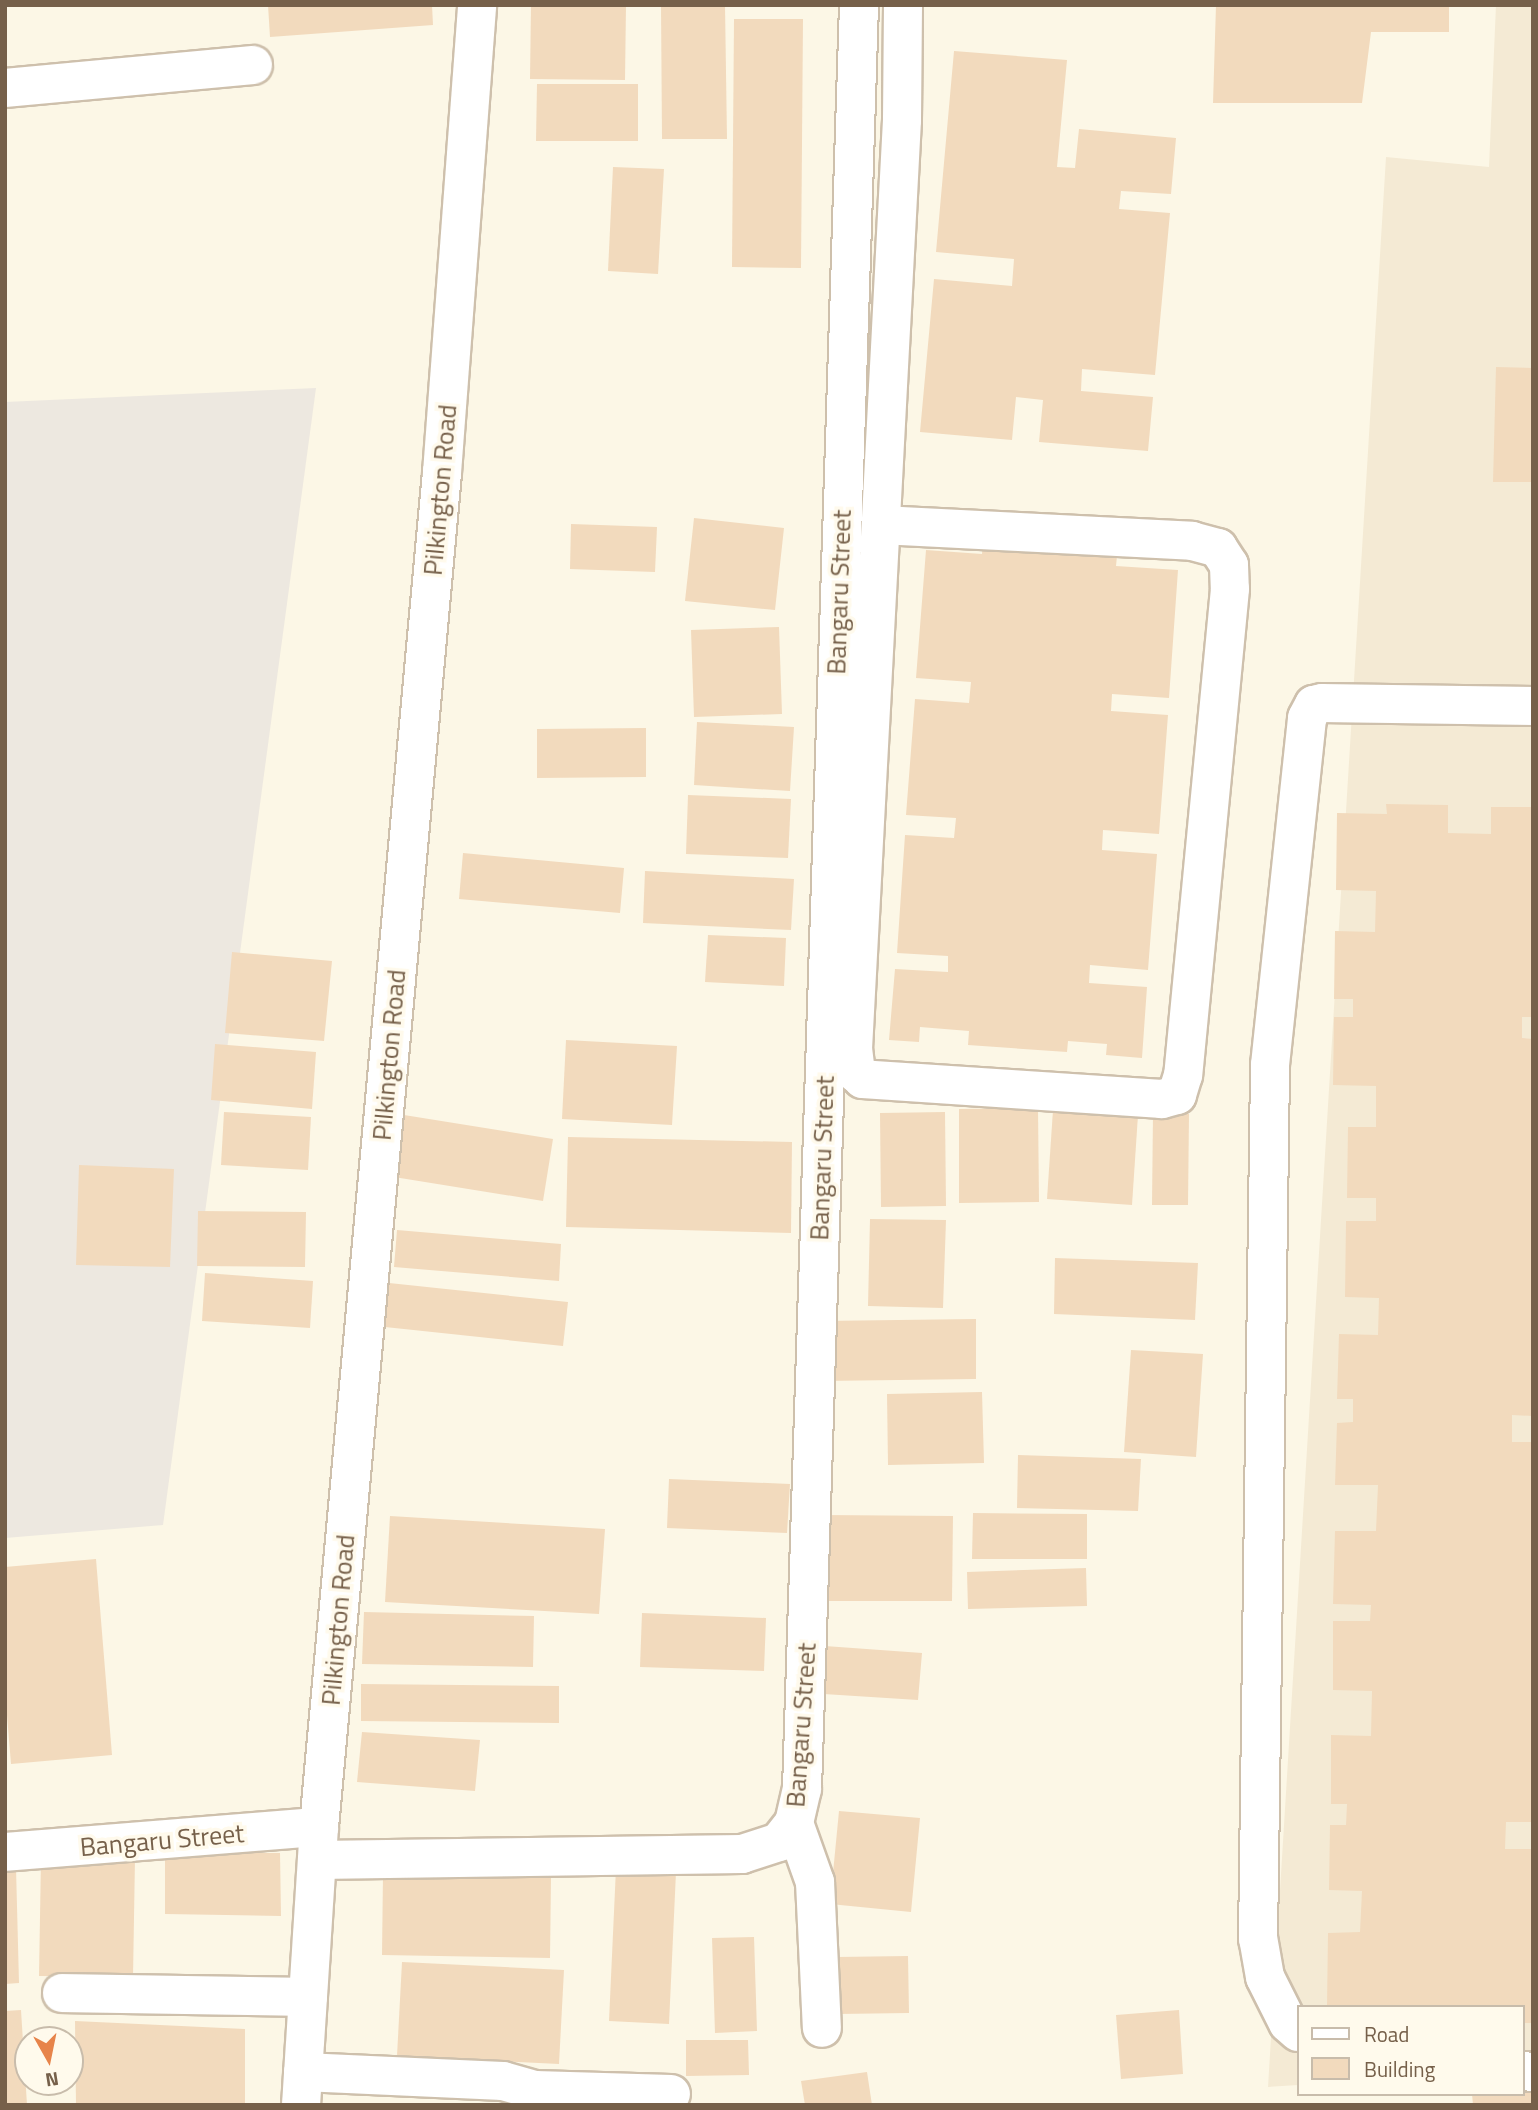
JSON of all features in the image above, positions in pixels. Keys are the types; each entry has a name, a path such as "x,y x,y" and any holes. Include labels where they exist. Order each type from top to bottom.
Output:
{"street":[{"name":"Pilkington Road","path":"302,2089 318,1844 442,473 477,5"},
{"name":"Bangaru Street","path":"5,1852 318,1844 742,1854 779,1842 794,1823 802,1789 859,5"},
{"path":"881,525 1192,541 1218,548 1229,565 1230,589 1184,1075 1177,1095 1162,1099 890,1081 863,1079 856,1073 853,1049 902,120 903,5"},
{"path":"5,89 253,65"},
{"path":"1296,2030 1289,2023 1265,1977 1258,1939 1270,1065 1307,718 1314,705 1322,704 1533,706"},
{"path":"794,1823 815,1882 822,2028"},
{"path":"62,1993 308,1997"},
{"path":"302,2089 503,2081 535,2090 671,2094"}],"shaded area":[{"path":"1496,5 1533,5 1533,2067 1524,2068 1524,2005 1296,2005 1296,2085 1268,2087 1386,157 1489,167"},
{"path":"316,388 163,1525 5,1538 5,402"}],"building":[{"path":"268,5 432,5 433,25 270,37"},
{"path":"531,5 626,5 625,80 530,79"},
{"path":"661,5 725,5 727,139 662,139"},
{"path":"1216,5 1449,5 1449,32 1371,32 1362,103 1213,103"},
{"path":"734,19 803,19 801,268 732,267"},
{"path":"954,51 1067,60 1057,167 1075,168 1079,129 1176,138 1171,194 1121,191 1119,209 1170,213 1155,375 1082,369 1081,391 1153,397 1148,451 1039,442 1043,400 1016,397 1012,440 920,432 934,279 1012,286 1014,259 936,252"},
{"path":"537,84 638,84 638,141 536,141"},
{"path":"613,167 664,169 658,274 608,271"},
{"path":"1496,367 1533,368 1533,482 1493,482"},
{"path":"694,518 784,528 775,610 685,601"},
{"path":"571,524 657,527 655,572 570,569"},
{"path":"983,537 1118,546 1116,566 1178,570 1169,698 1112,694 1111,711 1168,715 1159,834 1103,830 1102,850 1157,854 1148,970 1090,965 1089,983 1147,987 1142,1058 1106,1055 1107,1044 1068,1041 1067,1052 968,1045 969,1031 920,1027 919,1042 889,1040 895,969 948,972 948,956 897,953 905,835 954,838 956,818 906,815 915,699 969,703 971,682 916,678 926,550 982,554"},
{"path":"779,627 782,714 694,717 691,630"},
{"path":"697,722 794,727 790,791 694,785"},
{"path":"646,728 646,777 537,778 537,729"},
{"path":"688,795 791,799 788,858 686,854"},
{"path":"1386,804 1448,805 1448,833 1491,834 1491,807 1533,807 1533,1017 1522,1017 1522,1038 1533,1039 1533,1416 1512,1415 1512,1442 1533,1442 1533,1797 1532,1822 1506,1822 1505,1849 1533,1849 1533,2023 1524,2023 1524,2005 1327,2005 1328,1933 1360,1932 1362,1891 1329,1890 1330,1825 1346,1825 1347,1804 1331,1804 1331,1735 1371,1736 1372,1691 1333,1690 1333,1621 1370,1621 1371,1605 1333,1604 1335,1531 1376,1531 1378,1485 1335,1485 1337,1423 1353,1422 1353,1399 1337,1399 1339,1334 1378,1335 1379,1298 1345,1297 1346,1221 1376,1221 1376,1198 1347,1198 1348,1127 1376,1127 1376,1086 1333,1085 1334,1017 1353,1017 1353,999 1334,999 1335,931 1375,932 1376,891 1336,890 1337,813 1387,814"},
{"path":"463,853 624,868 620,913 459,899"},
{"path":"645,871 794,879 791,930 643,923"},
{"path":"708,935 786,938 784,986 705,982"},
{"path":"232,952 332,961 324,1041 225,1033"},
{"path":"566,1040 677,1046 672,1125 562,1119"},
{"path":"215,1044 316,1052 312,1109 211,1100"},
{"path":"1038,1108 1039,1202 959,1203 959,1109"},
{"path":"1053,1110 1138,1115 1132,1205 1047,1199"},
{"path":"224,1112 311,1117 308,1170 221,1165"},
{"path":"945,1112 946,1206 881,1207 880,1113"},
{"path":"1153,1113 1189,1114 1188,1205 1152,1205"},
{"path":"404,1115 553,1139 543,1201 394,1177"},
{"path":"568,1137 792,1142 791,1233 566,1227"},
{"path":"79,1165 174,1169 170,1267 76,1265"},
{"path":"198,1211 306,1212 305,1267 197,1266"},
{"path":"870,1219 946,1220 943,1308 868,1306"},
{"path":"397,1230 561,1244 559,1281 394,1267"},
{"path":"1055,1258 1198,1263 1195,1320 1054,1314"},
{"path":"205,1273 313,1281 310,1328 202,1321"},
{"path":"389,1283 568,1302 563,1346 385,1327"},
{"path":"976,1319 976,1379 821,1381 821,1321"},
{"path":"1131,1350 1203,1354 1196,1457 1124,1452"},
{"path":"982,1392 984,1463 888,1465 887,1394"},
{"path":"1018,1455 1141,1459 1138,1511 1017,1508"},
{"path":"669,1479 790,1484 787,1533 667,1528"},
{"path":"973,1513 1087,1514 1087,1559 972,1559"},
{"path":"822,1515 953,1516 952,1601 822,1601"},
{"path":"390,1516 605,1529 599,1614 385,1602"},
{"path":"96,1559 112,1755 11,1764 5,1691 5,1567"},
{"path":"1086,1568 1087,1606 968,1609 967,1572"},
{"path":"364,1612 534,1616 533,1667 362,1664"},
{"path":"642,1613 766,1618 764,1671 640,1667"},
{"path":"811,1645 922,1653 918,1700 808,1693"},
{"path":"361,1684 559,1686 559,1723 361,1721"},
{"path":"362,1732 480,1740 475,1791 357,1782"},
{"path":"839,1811 920,1818 911,1912 830,1904"},
{"path":"165,1853 280,1853 281,1916 165,1914"},
{"path":"41,1858 135,1858 133,1977 39,1976"},
{"path":"5,1868 16,1868 19,1983 5,1984"},
{"path":"616,1868 676,1872 669,2024 609,2021"},
{"path":"383,1874 551,1877 550,1958 382,1955"},
{"path":"754,1937 757,2031 715,2033 712,1938"},
{"path":"908,1956 909,2013 838,2014 837,1957"},
{"path":"402,1962 564,1970 559,2064 397,2056"},
{"path":"21,2010 22,2026 14,2026 14,2096 26,2096 27,2105 5,2105 5,2011"},
{"path":"1179,2010 1183,2074 1121,2079 1116,2015"},
{"path":"75,2021 245,2029 245,2105 76,2105 76,2096 84,2096 84,2026 75,2026"},
{"path":"686,2040 748,2040 749,2075 686,2076"},
{"path":"867,2072 872,2105 805,2105 801,2081"},
{"path":"1533,2090 1533,2105 1473,2105 1472,2096 1524,2096 1524,2091"}]}
